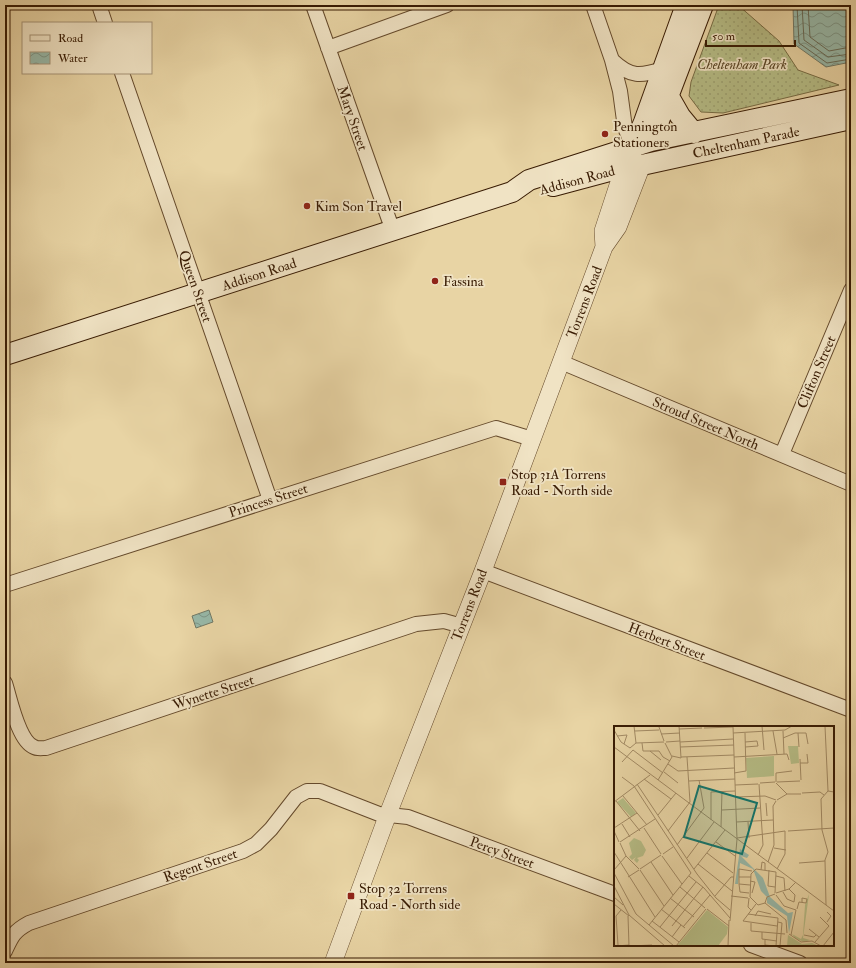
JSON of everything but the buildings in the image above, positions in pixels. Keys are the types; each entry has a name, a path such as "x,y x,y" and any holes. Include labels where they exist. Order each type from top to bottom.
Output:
{"main road":[{"name":"Torrens Road","path":"642,144 644,122 686,5"},
{"name":"Torrens Road","path":"633,166 642,144 668,95 703,5"},
{"path":"668,95 680,116 694,133"},
{"name":"Cheltenham Parade","path":"642,144 851,99"},
{"name":"Cheltenham Parade","path":"633,166 851,119"},
{"name":"Addison Road","path":"5,354 512,192 529,180 642,144"},
{"name":"Addison Road","path":"512,192 532,192 633,166"}],"street":[{"path":"99,5 105,22"},
{"name":"Mary Street","path":"313,5 393,231"},
{"path":"328,48 446,5"},
{"path":"594,5 612,60 620,91 625,128 642,144"},
{"path":"612,60 631,74 647,74 664,68"},
{"name":"Queen Street","path":"122,74 270,500"},
{"name":"Torrens Road","path":"333,963 388,814 483,571 604,247 618,227 633,166"},
{"name":"Clifton Street","path":"782,454 851,290"},
{"name":"Stroud Street North","path":"561,362 851,484"},
{"name":"Princess Street","path":"5,584 496,428 532,438"},
{"name":"Herbert Street","path":"483,571 851,710"},
{"name":"Wynette Street","path":"5,683 20,730 26,742 34,748 46,748 416,624 444,621 462,626"},
{"name":"Regent Street","path":"5,951 12,934 19,928 29,923 250,848 256,844 271,828 296,797 307,791 320,791 379,814 388,814"},
{"name":"Percy Street","path":"388,814 408,817 614,894"},
{"path":"754,946 800,963"}],"green space":[{"name":"Cheltenham Park","path":"719,5 738,5 779,41 798,70 839,85 723,113 701,112 689,96 691,82"}],"water":[{"path":"793,5 851,5 851,62 826,67 794,44"},
{"path":"209,610 213,622 196,628 192,616"}],"place":[{"name":"Pennington Stationers","path":"605,134"},
{"name":"Kim Son Travel","path":"307,206"},
{"name":"Fassina","path":"435,281"},
{"name":"Stop 31A Torrens Road - North side","path":"503,482"},
{"name":"Stop 32 Torrens Road - North side","path":"351,896"}]}
